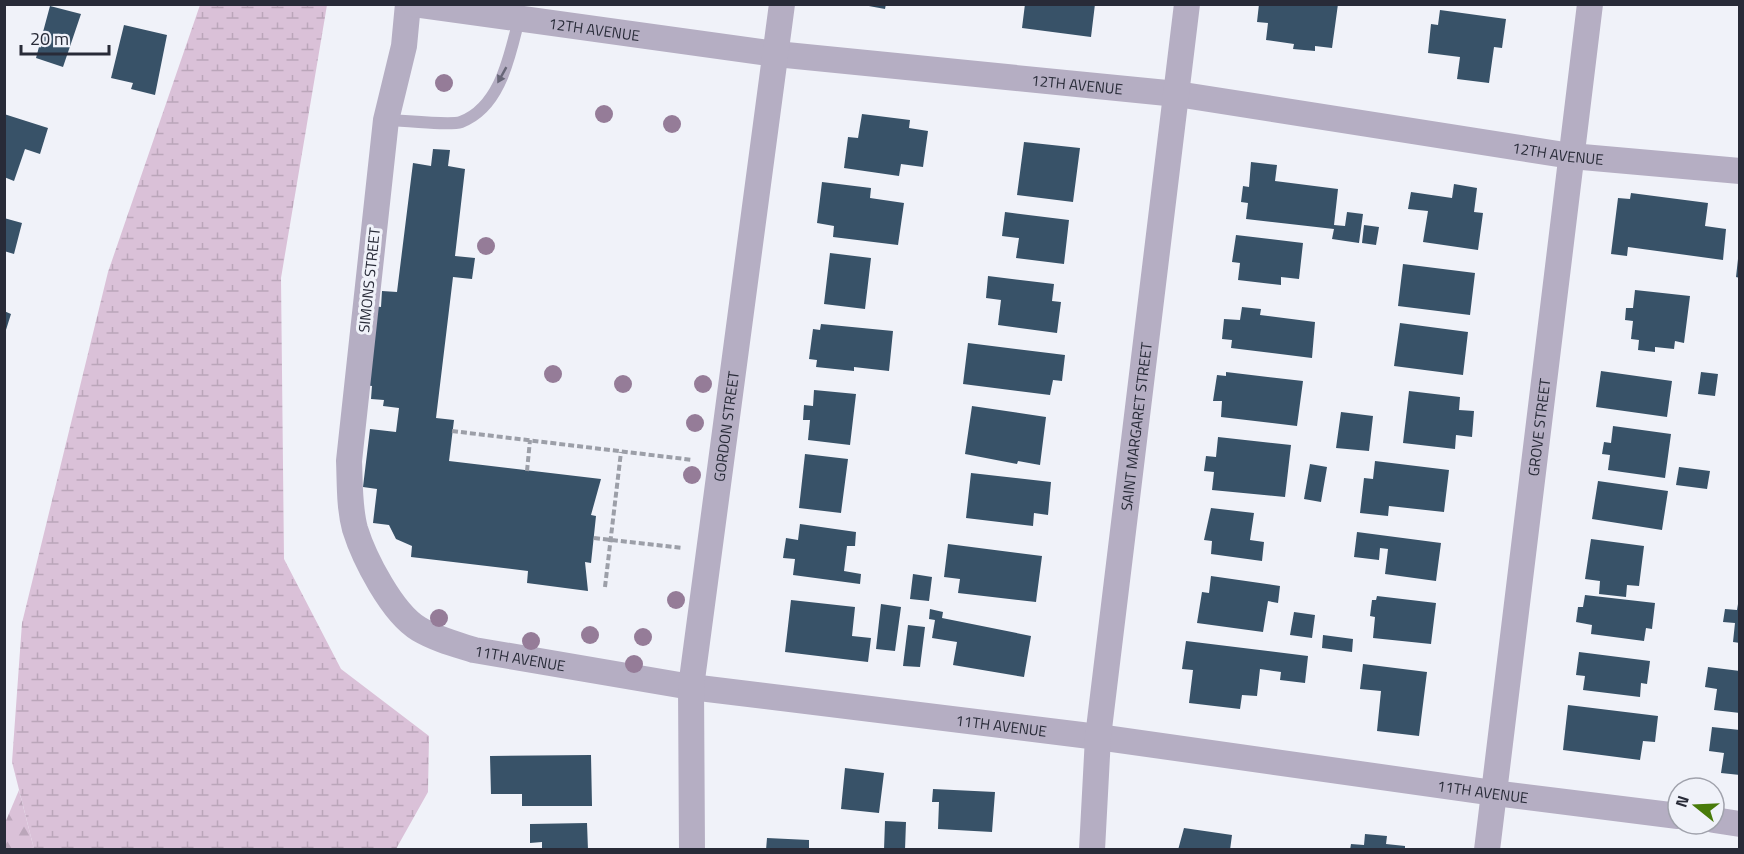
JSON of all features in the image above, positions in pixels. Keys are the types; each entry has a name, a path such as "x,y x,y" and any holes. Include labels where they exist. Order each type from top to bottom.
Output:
{"street":[{"name":"SIMONS STREET","path":"367,555 355,530 350,501 350,461 386,120 404,46 408,4"},
{"name":"12TH AVENUE","path":"414,4 776,54 1177,94 1571,156 1740,171"},
{"name":"GORDON STREET","path":"692,849 691,687 782,4"},
{"name":"SAINT MARGARET STREET","path":"1092,849 1098,736 1187,4"},
{"name":"GROVE STREET","path":"1487,849 1590,4"},
{"name":"11TH AVENUE","path":"367,555 395,606 416,628 443,641 474,650 691,687 1098,736 1494,794 1666,815"}],"lane":[{"path":"386,120 460,122 486,105 508,65 519,19"}],"path":[{"path":"452,431 721,464"},
{"path":"527,471 530,440"},
{"path":"605,587 621,452"},
{"path":"594,538 709,552"}],"green space":[{"path":"200,5 327,5 281,278 284,559 341,669 429,736 428,792 396,849 34,849 12,762 22,623 108,272"},
{"path":"19,790 34,849 5,850 5,823"}],"building":[{"path":"858,4 886,4 885,9"},
{"path":"1025,4 1095,4 1091,37 1022,28"},
{"path":"1259,4 1338,4 1332,48 1315,46 1315,51 1293,49 1294,44 1266,40 1268,23 1257,22"},
{"path":"50,6 81,14 63,67 36,58"},
{"path":"1440,10 1506,19 1502,48 1494,47 1489,83 1457,79 1460,57 1428,53 1431,24 1438,25"},
{"path":"124,25 167,35 155,95 131,89 133,83 111,78"},
{"path":"4,114 48,128 40,154 25,149 14,181 4,177"},
{"path":"862,114 910,120 909,128 928,131 923,167 901,164 899,176 844,168 848,137 858,138"},
{"path":"1024,142 1080,148 1073,202 1017,195"},
{"path":"433,149 450,150 448,166 465,169 455,256 475,258 472,279 453,277 436,418 454,420 449,461 601,479 591,515 596,516 591,563 585,562 588,591 527,583 528,571 411,557 412,546 396,539 389,525 373,523 377,489 363,487 370,429 396,432 399,408 383,406 384,400 371,399 372,386 363,385 373,306 381,307 382,291 397,292 413,163 431,166"},
{"path":"1251,162 1277,165 1275,181 1338,189 1334,225 1345,226 1347,212 1363,214 1359,243 1332,239 1334,229 1246,219 1248,203 1241,202 1243,186 1249,187"},
{"path":"822,182 871,188 870,198 904,203 898,245 833,237 834,226 817,223"},
{"path":"1454,184 1477,188 1474,212 1483,213 1478,250 1423,242 1428,211 1408,209 1411,192 1452,198"},
{"path":"1631,193 1708,203 1705,226 1726,229 1723,260 1628,247 1627,256 1611,254 1618,198 1630,199"},
{"path":"1005,212 1069,220 1064,264 1016,258 1019,238 1002,236"},
{"path":"4,218 22,223 14,254 4,251"},
{"path":"1364,225 1379,227 1376,245 1362,243"},
{"path":"1236,235 1303,243 1299,279 1281,277 1281,285 1238,280 1240,263 1232,262"},
{"path":"830,253 871,258 865,309 824,304"},
{"path":"1738,259 1740,259 1740,278 1736,277"},
{"path":"1403,264 1475,273 1470,315 1398,306"},
{"path":"988,276 1054,284 1052,301 1061,302 1057,333 998,325 1001,300 986,298"},
{"path":"1635,290 1690,296 1684,343 1675,341 1674,349 1655,347 1655,352 1638,350 1639,340 1631,339 1633,321 1625,320 1626,308 1633,308"},
{"path":"1242,307 1261,309 1260,315 1315,322 1312,358 1231,348 1232,340 1222,339 1224,319 1240,320"},
{"path":"4,311 11,314 5,333 4,333"},
{"path":"1400,323 1468,332 1463,375 1394,366"},
{"path":"821,324 893,331 889,371 854,367 854,371 816,367 817,360 809,359 813,329 820,330"},
{"path":"968,343 1065,355 1062,381 1053,380 1050,395 963,384"},
{"path":"1601,371 1672,381 1667,417 1596,407"},
{"path":"1226,372 1303,381 1297,426 1221,417 1222,401 1213,401 1217,375 1226,376"},
{"path":"1701,372 1718,374 1715,396 1698,394"},
{"path":"814,390 856,394 850,445 808,440 810,420 803,420 804,405 813,406"},
{"path":"1409,391 1460,397 1459,410 1474,411 1472,437 1456,435 1455,449 1403,443"},
{"path":"972,406 1046,417 1040,465 1018,461 1017,464 965,454"},
{"path":"1341,412 1373,416 1369,451 1336,448"},
{"path":"1613,426 1671,434 1665,478 1608,470 1610,455 1602,454 1604,442 1611,443"},
{"path":"1218,437 1291,445 1285,497 1212,490 1214,472 1204,471 1206,456 1216,457"},
{"path":"805,454 848,459 841,513 799,508"},
{"path":"1375,461 1449,470 1444,512 1389,506 1388,516 1360,513 1364,478 1373,479"},
{"path":"1310,464 1327,467 1321,502 1304,499"},
{"path":"1679,467 1710,471 1707,489 1676,485"},
{"path":"971,473 1051,482 1048,515 1034,513 1033,526 966,518"},
{"path":"1598,481 1668,491 1662,530 1592,519"},
{"path":"1211,508 1254,513 1250,540 1264,542 1262,561 1211,554 1212,541 1204,540"},
{"path":"800,524 856,532 855,546 847,546 844,571 861,574 860,584 793,575 795,559 783,558 786,538 798,540"},
{"path":"1357,532 1441,543 1436,581 1385,574 1388,549 1380,548 1379,560 1354,557"},
{"path":"1591,539 1644,546 1639,586 1627,585 1626,597 1599,594 1600,581 1585,579"},
{"path":"948,544 1042,556 1036,602 958,593 960,579 944,577"},
{"path":"913,574 932,577 929,601 910,599"},
{"path":"1211,576 1280,586 1278,603 1268,601 1263,632 1197,623 1202,592 1209,593"},
{"path":"1585,595 1655,603 1652,629 1646,628 1644,641 1591,634 1592,625 1576,622 1578,607 1583,607"},
{"path":"1377,596 1436,603 1431,644 1373,638 1375,617 1370,616 1372,600 1376,600"},
{"path":"791,600 855,607 852,636 871,638 868,662 785,652"},
{"path":"881,604 901,607 895,651 876,649"},
{"path":"1740,604 1740,643 1733,642 1735,623 1723,622 1725,609 1737,610"},
{"path":"930,609 943,612 942,618 1031,636 1024,677 953,665 957,642 932,638 935,620 929,619"},
{"path":"1294,612 1315,615 1312,638 1290,635"},
{"path":"908,625 925,627 920,667 903,666"},
{"path":"1323,635 1353,639 1352,652 1322,648"},
{"path":"1186,641 1308,656 1305,683 1280,680 1281,672 1260,669 1257,696 1242,695 1240,709 1189,703 1193,670 1182,669"},
{"path":"1579,652 1650,661 1647,684 1641,683 1640,697 1583,690 1585,676 1576,675"},
{"path":"1363,664 1427,672 1419,736 1377,731 1381,691 1360,689"},
{"path":"1708,667 1740,671 1740,713 1714,710 1717,689 1705,687"},
{"path":"1568,705 1658,716 1655,742 1643,741 1640,760 1563,750"},
{"path":"1712,727 1740,730 1740,775 1721,773 1724,753 1709,751"},
{"path":"591,755 592,806 522,806 522,794 491,794 490,756"},
{"path":"845,768 884,773 879,813 841,809"},
{"path":"933,789 995,792 992,832 938,829 939,802 932,802"},
{"path":"885,821 906,822 905,850 884,850"},
{"path":"587,823 588,850 542,850 542,842 530,843 530,824"},
{"path":"1184,828 1232,835 1230,850 1178,850"},
{"path":"1365,834 1387,836 1386,844 1405,846 1405,850 1350,850 1351,844 1364,845"},
{"path":"767,838 809,840 809,850 766,850"}]}
